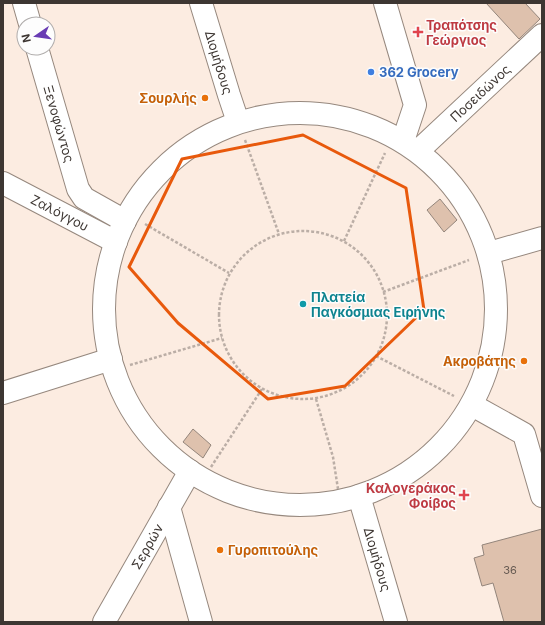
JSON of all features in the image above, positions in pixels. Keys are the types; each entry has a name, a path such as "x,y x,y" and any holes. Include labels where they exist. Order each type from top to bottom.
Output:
{"street":[{"path":"24,3 28,16"},
{"name":"Διομήδους","path":"202,3 238,122"},
{"path":"385,3 414,105 405,142"},
{"name":"Ποσειδώνος","path":"405,142 542,35"},
{"name":"Ξενοφώντος","path":"39,56 78,189 84,198"},
{"path":"301,112 317,113 364,122 405,142 448,180 473,215 488,253 495,284 496,315 493,346 485,376 472,405 455,429 435,452 412,470 387,486 350,499 312,505 277,504 228,492 196,475 170,455 136,416 124,393 113,364 106,330 105,300 108,270 116,242 126,218 149,184 175,157 205,136 238,122 270,114 301,112"},
{"name":"Ζαλόγγου","path":"3,184 116,242"},
{"path":"73,219 84,198 126,218"},
{"path":"488,253 542,238"},
{"path":"3,393 113,364"},
{"path":"472,405 524,434 542,496"},
{"name":"Σερρών","path":"104,622 168,507 196,475"},
{"name":"Διομήδους","path":"350,499 396,622"},
{"path":"168,507 201,622"}],"path":[{"path":"238,122 279,234"},
{"path":"344,241 405,142"},
{"path":"126,218 229,273"},
{"path":"301,230 323,233 344,241 361,255 375,272 384,292 387,314 384,336 376,356 363,374 346,387 316,399 282,397 262,389 244,375 230,358 222,338 218,316 221,294 229,273 242,256 259,243 279,234 301,230"},
{"path":"384,292 488,253"},
{"path":"113,364 222,338"},
{"path":"376,356 472,405"},
{"path":"196,475 262,389"},
{"path":"316,399 333,457 350,499"}],"highlighted area":[{"path":"303,135 406,188 424,310 345,386 268,399 178,323 129,267 182,159"}],"building":[{"path":"486,3 525,3 540,19 519,39"},
{"path":"440,199 457,220 444,232 427,210"},
{"path":"193,429 211,445 203,458 183,442"},
{"path":"542,529 542,622 504,622 493,583 482,586 474,558 484,555 482,545"}],"place":[{"name":"Τραπότσης Γεώργιος","path":"418,32"},
{"name":"362 Grocery","path":"371,72"},
{"name":"Σουρλής","path":"205,98"},
{"name":"Πλατεία Παγκόσμιας Ειρήνης","path":"303,304"},
{"name":"Ακροβάτης","path":"524,361"},
{"name":"Καλογεράκος Φοίβος","path":"464,495"},
{"name":"Γυροπιτούλης","path":"220,550"}]}
